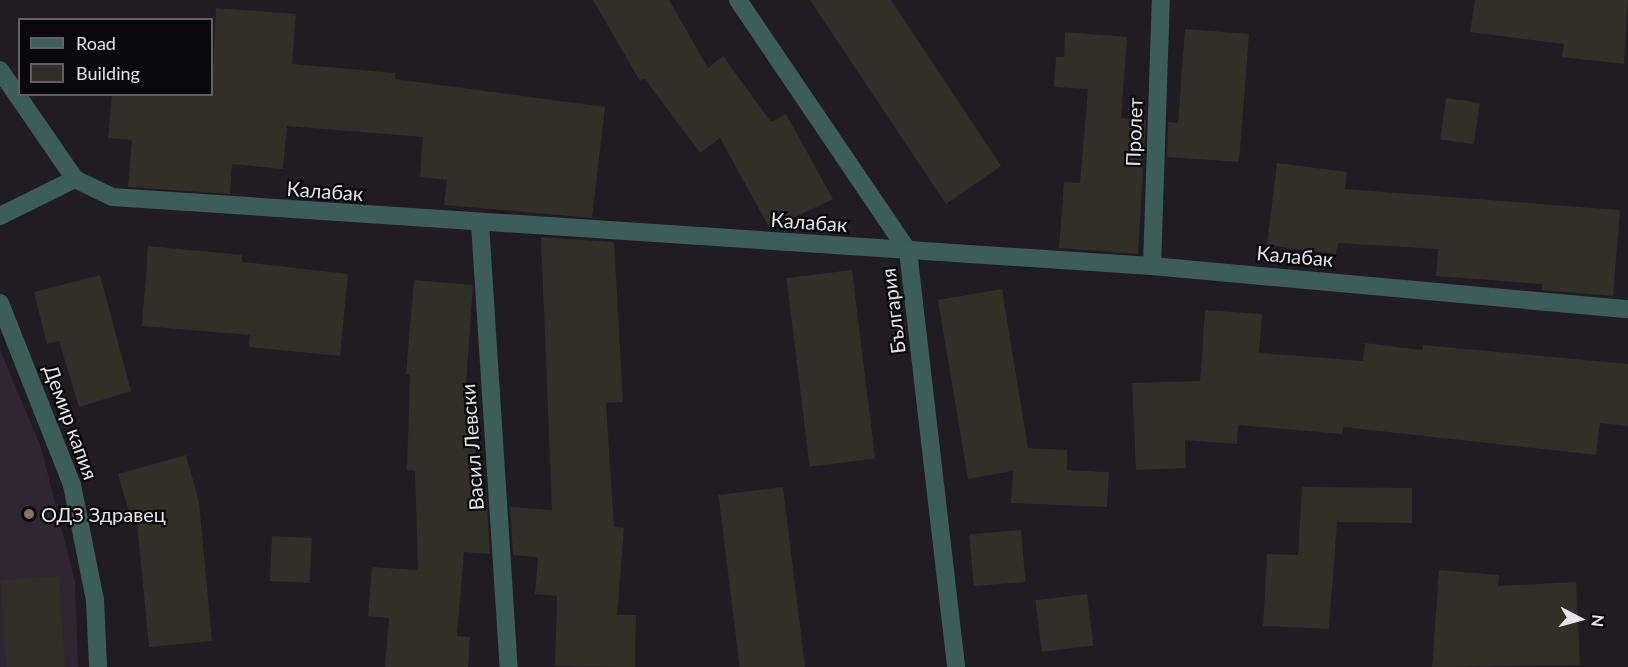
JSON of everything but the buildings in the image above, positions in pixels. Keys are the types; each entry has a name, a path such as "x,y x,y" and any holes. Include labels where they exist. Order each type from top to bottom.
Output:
{"street":[{"name":"България","path":"738,0 908,251 956,667"},
{"name":"Пролет","path":"1152,266 1161,0"},
{"path":"0,70 75,179 0,216"},
{"name":"Калабак","path":"75,179 93,191 138,200 1152,266 1628,309"},
{"name":"Васил Левски","path":"480,224 509,667"},
{"name":"Демир капия","path":"0,303 72,485 95,600 98,667"}],"shaded area":[{"name":"ОДЗ Здравец","path":"0,350 41,447 75,582 78,667 0,667"}],"place":[{"name":"ОДЗ Здравец","path":"29,514"}]}
